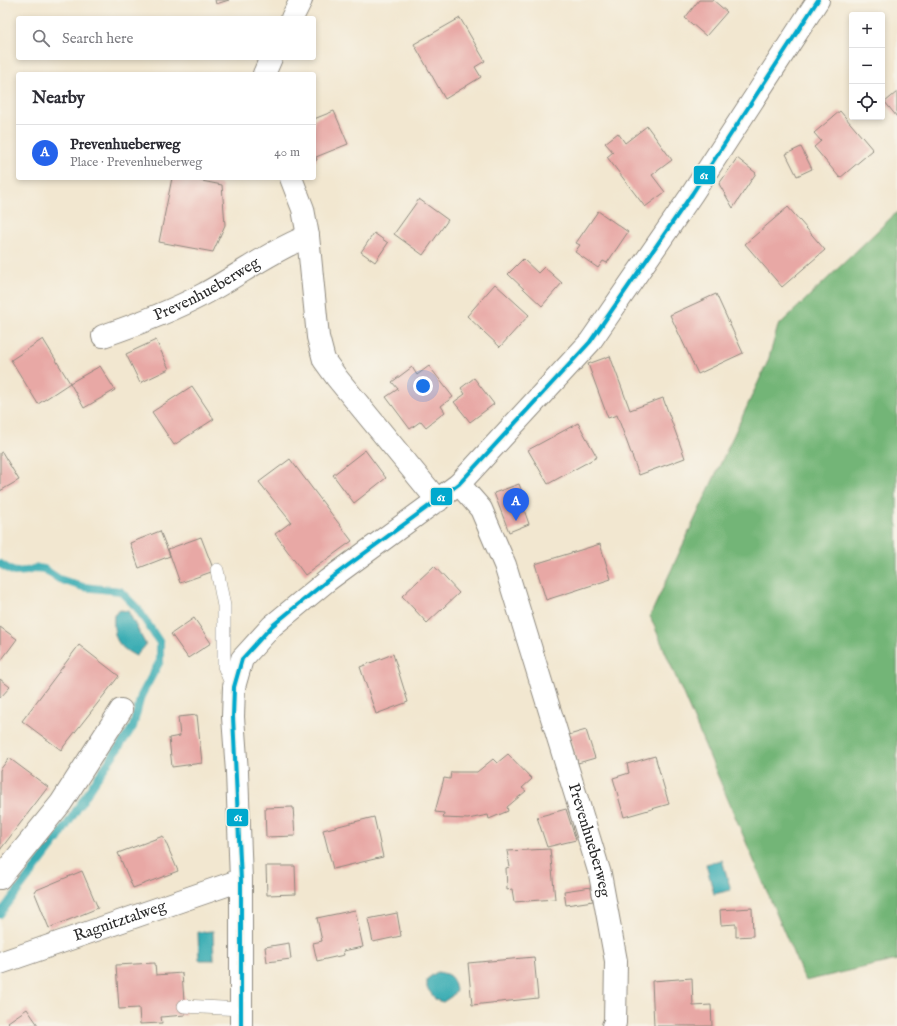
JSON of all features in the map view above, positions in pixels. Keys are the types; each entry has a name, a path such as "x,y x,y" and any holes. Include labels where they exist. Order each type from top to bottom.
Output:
{"street":[{"path":"293,16 301,0"},
{"path":"241,1017 240,880 237,772 233,716 234,689 242,659 272,626 328,580 438,501 459,484 590,342 692,194 818,0"},
{"path":"265,72 270,60"},
{"path":"292,180 303,210 308,236 318,338 324,360 337,378 438,501"},
{"name":"Prevenhueberweg","path":"103,336 166,313 205,294 291,243 308,236"},
{"name":"Prevenhueberweg","path":"459,484 481,509 505,565 600,874 616,961 615,1024 613,1026"},
{"path":"0,878 61,803 121,710"},
{"name":"Ragnitztalweg","path":"0,963 240,880"}],"lane":[{"path":"217,570 224,606 224,666 234,689"},
{"path":"184,1006 241,1017"}],"green space":[{"path":"897,212 897,960 805,981 650,616 768,361 778,326"}],"water":[{"path":"120,610 128,611 146,645 136,656 120,644 115,635 114,615"},
{"path":"722,860 731,890 714,894 706,864"},
{"path":"213,931 214,960 199,960 198,932"},
{"path":"437,972 450,976 454,982 456,990 452,996 443,1002 436,1000 427,988 427,979"}],"building":[{"path":"215,0 229,0 216,4"},
{"path":"699,0 713,0 727,12 706,36 685,18"},
{"path":"460,18 485,61 475,67 481,77 445,99 414,44"},
{"path":"897,92 897,117 885,102"},
{"path":"334,111 348,144 316,157 316,118"},
{"path":"840,111 873,150 840,178 814,147 821,141 814,133"},
{"path":"647,126 672,160 652,175 665,192 645,207 607,157 613,152 605,143 618,133 625,143"},
{"path":"801,147 812,169 797,176 786,154"},
{"path":"737,158 756,173 733,208 719,184"},
{"path":"172,180 197,180 222,185 225,225 213,252 159,242"},
{"path":"419,199 448,220 423,255 394,234"},
{"path":"788,207 825,250 782,287 745,244"},
{"path":"598,211 628,232 607,263 603,261 598,268 575,252 580,245 576,243"},
{"path":"374,233 388,243 375,262 361,252"},
{"path":"523,259 538,273 544,267 562,283 542,306 508,274"},
{"path":"495,284 529,315 500,347 467,316"},
{"path":"716,294 743,353 698,374 670,315"},
{"path":"43,339 70,383 38,404 11,360"},
{"path":"156,340 169,369 140,383 126,354"},
{"path":"610,356 630,410 663,398 685,458 639,475 617,415 608,418 588,364"},
{"path":"100,366 115,390 84,408 70,383"},
{"path":"429,366 453,397 441,406 445,412 426,427 421,421 410,429 386,397 398,389 392,382 412,367 417,375"},
{"path":"474,378 494,404 470,422 454,402 465,394 461,388"},
{"path":"192,386 214,419 174,445 152,412"},
{"path":"578,423 597,457 548,484 528,450"},
{"path":"365,450 386,478 354,503 333,475"},
{"path":"2,452 19,480 0,491 0,453"},
{"path":"290,459 352,541 305,575 275,534 291,522 259,482"},
{"path":"519,484 527,505 523,507 529,524 509,532 494,493"},
{"path":"160,531 170,556 139,568 130,543"},
{"path":"201,537 214,571 180,583 168,549"},
{"path":"600,544 611,579 546,600 535,564"},
{"path":"434,566 459,593 427,623 402,596"},
{"path":"194,618 211,643 188,658 171,634"},
{"path":"0,627 17,639 0,662"},
{"path":"79,645 119,676 61,750 22,721"},
{"path":"393,654 408,702 376,714 360,667"},
{"path":"0,679 10,687 0,698"},
{"path":"197,715 202,763 172,767 169,738 180,736 178,717"},
{"path":"586,730 595,758 578,763 569,735"},
{"path":"508,754 532,779 522,788 526,791 507,807 508,811 489,819 488,815 468,819 443,818 444,813 435,812 444,778 450,779 451,772 477,772 493,759 497,763"},
{"path":"655,756 669,804 624,817 613,778 629,773 627,764"},
{"path":"9,758 48,787 0,850 0,770"},
{"path":"293,807 295,836 266,837 265,808"},
{"path":"566,809 576,840 547,847 537,817"},
{"path":"374,817 383,857 333,869 323,830"},
{"path":"163,836 178,871 133,888 118,853"},
{"path":"550,849 555,899 514,902 512,889 507,890 506,868 510,867 507,851"},
{"path":"266,866 295,866 296,894 267,895"},
{"path":"82,871 98,908 49,928 34,891"},
{"path":"591,887 593,901 566,905 564,891"},
{"path":"752,908 753,936 736,937 736,924 721,925 720,910"},
{"path":"355,910 363,947 343,951 344,955 317,961 313,943 322,941 317,918"},
{"path":"397,913 401,936 373,942 368,919"},
{"path":"289,943 291,959 267,962 265,947"},
{"path":"534,957 538,998 472,1005 468,963"},
{"path":"155,963 156,975 182,973 185,1015 161,1017 162,1023 140,1024 139,1008 119,1009 116,965"},
{"path":"692,978 693,1006 711,1005 712,1026 654,1026 652,981"},
{"path":"27,1009 38,1025 11,1026 8,1022"}],"waterway":[{"path":"0,564 14,572 27,571 36,568 44,569 59,579 83,587 120,591 138,609 160,643 160,661 141,696 133,727 57,840 0,914"}],"transit line":[{"name":"61","path":"241,1026 241,880 233,717 234,687 242,659 272,626 328,580 459,484 590,342 692,194 818,0"}],"place":[{"name":"Prevenhueberweg","path":"516,521"}]}
